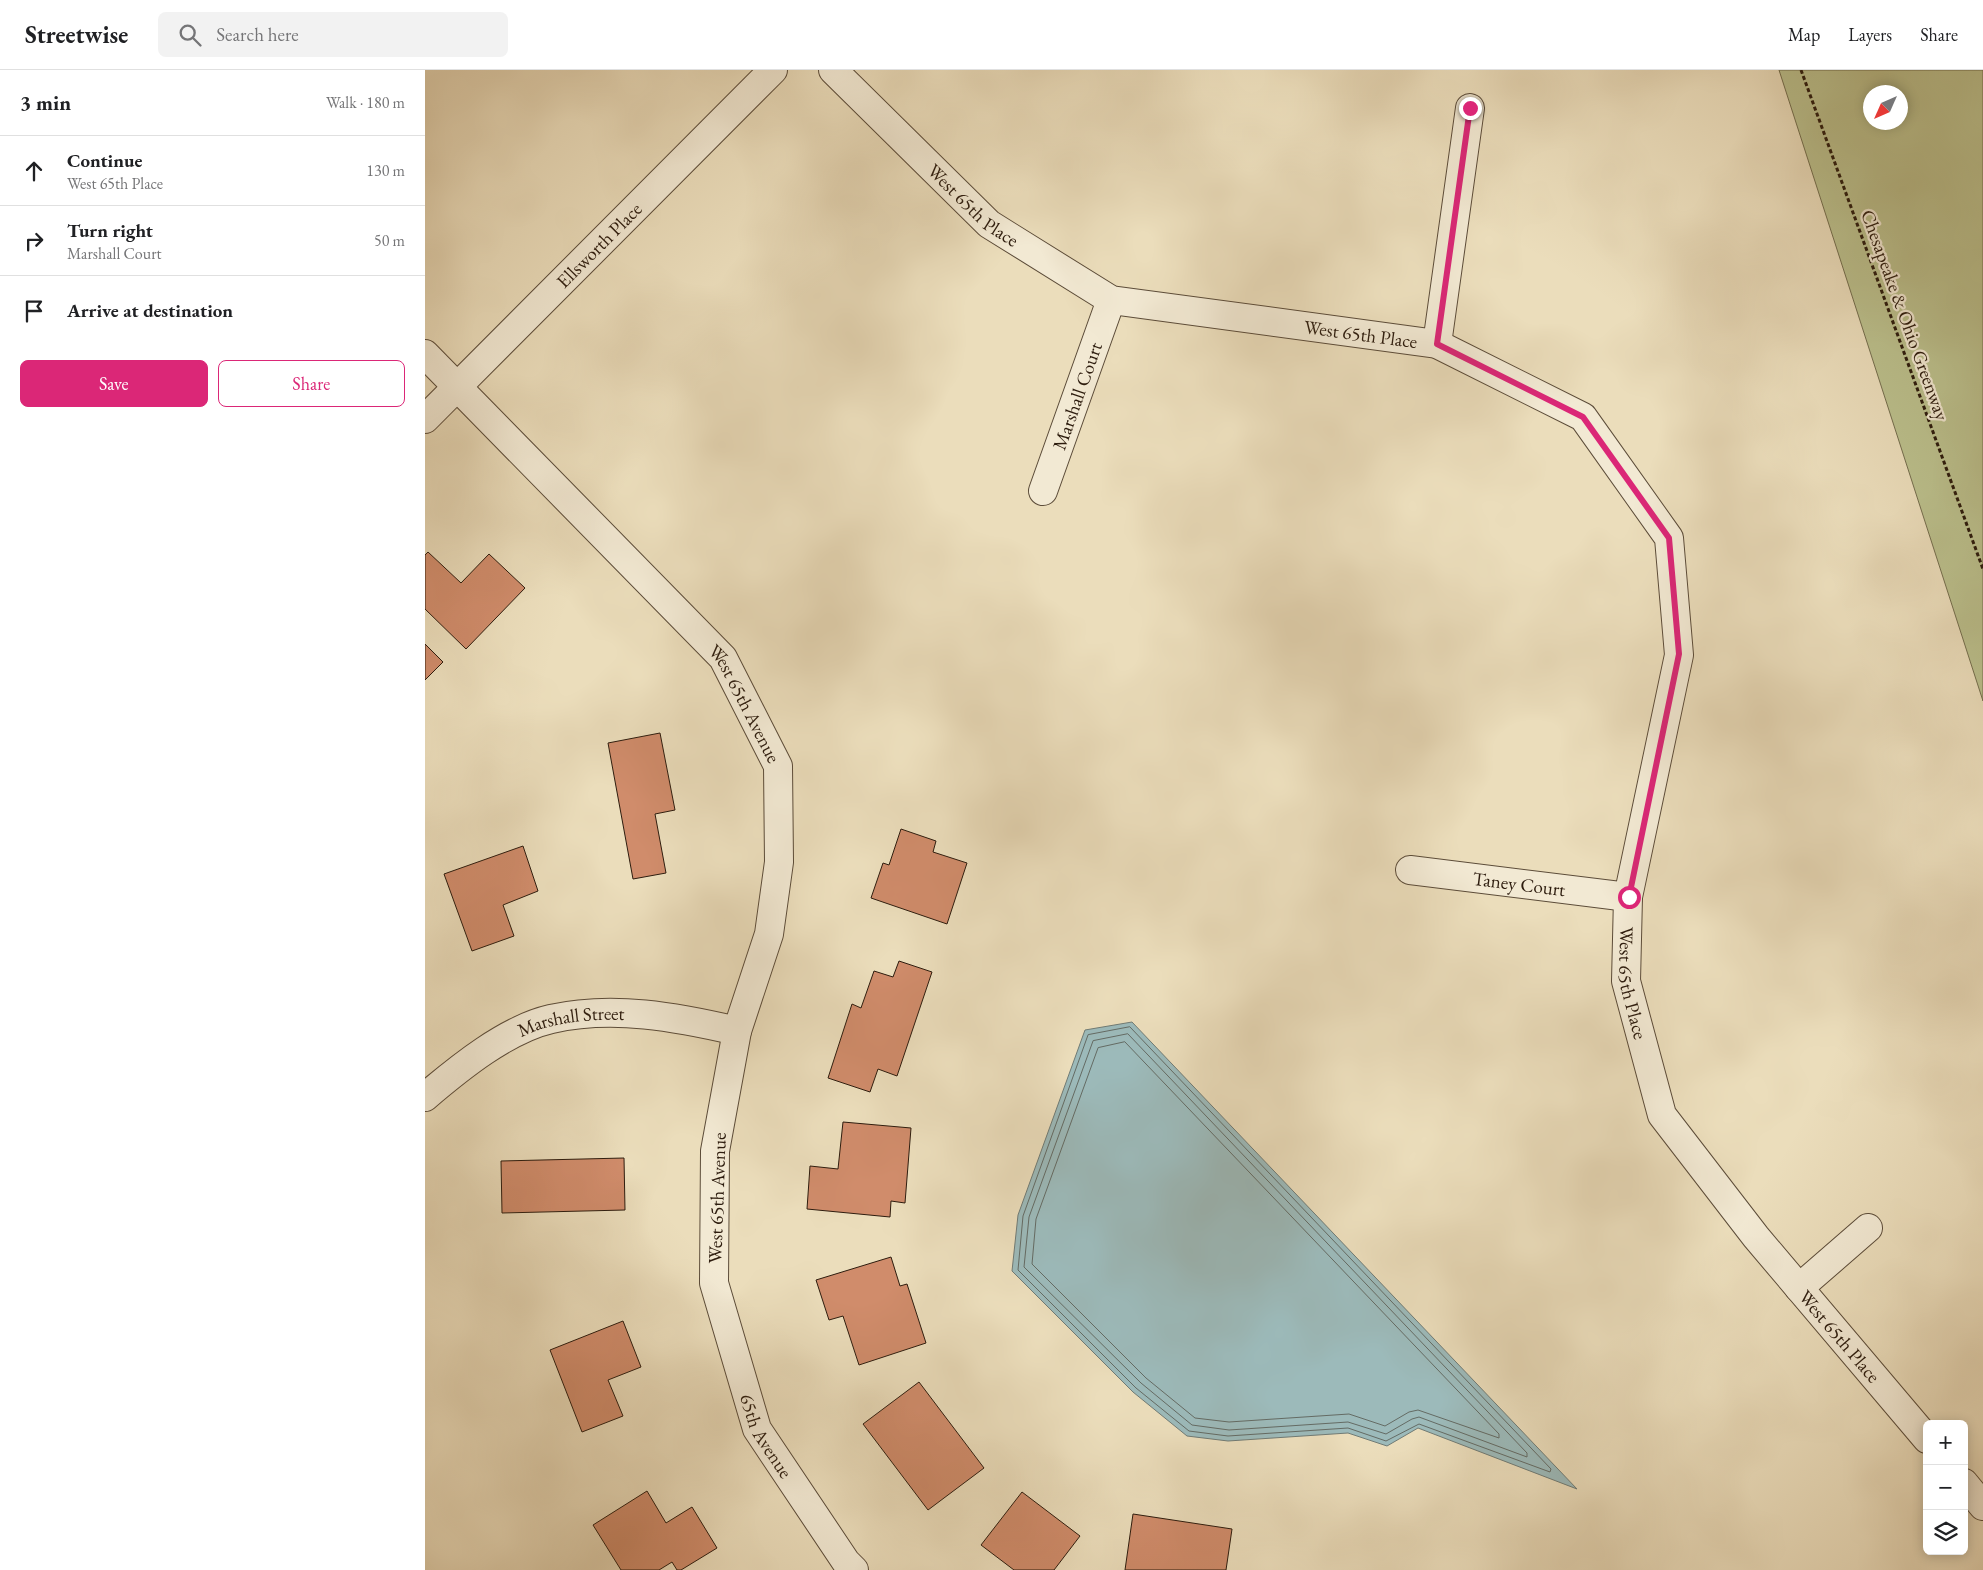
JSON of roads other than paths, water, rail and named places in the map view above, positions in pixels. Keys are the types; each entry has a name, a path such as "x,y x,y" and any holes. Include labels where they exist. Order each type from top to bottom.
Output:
{"street":[{"name":"Ellsworth Place","path":"425,419 773,70"},
{"name":"West 65th Place","path":"833,70 989,224 1111,300 1437,344 1583,417 1669,538 1679,654 1629,897 1626,981 1662,1114 1756,1237 1923,1434"},
{"path":"1437,344 1470,108"},
{"name":"Marshall Court","path":"1043,490 1111,300"},
{"name":"West 65th Avenue","path":"425,354 723,658 778,766 779,862 769,934 737,1031 715,1151 714,1283"},
{"name":"Taney Court","path":"1410,870 1629,897"},
{"name":"Marshall Street","path":"425,1097 476,1056 511,1035 550,1019 612,1012 682,1018 737,1031"},
{"path":"1799,1288 1868,1228"},
{"name":"65th Avenue","path":"714,1283 757,1429 845,1562 854,1570"},
{"path":"1968,1488 1983,1506"}],"water":[{"path":"1132,1022 1577,1489 1418,1428 1387,1446 1348,1433 1228,1441 1187,1436 1133,1392 1012,1271 1018,1215 1085,1030"}]}
